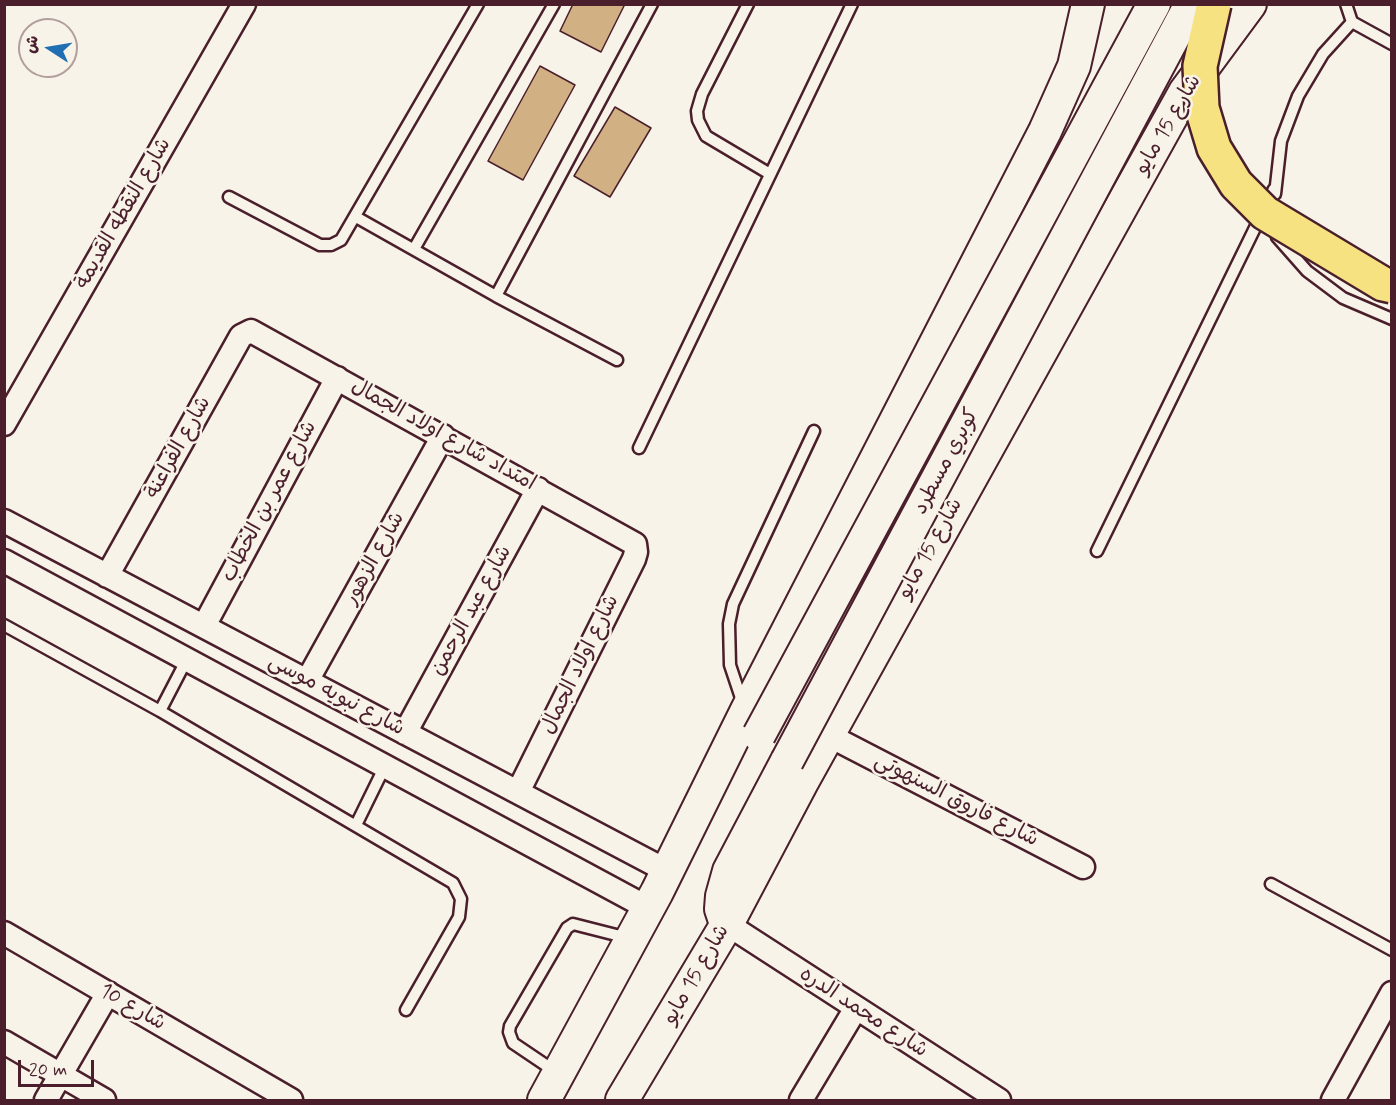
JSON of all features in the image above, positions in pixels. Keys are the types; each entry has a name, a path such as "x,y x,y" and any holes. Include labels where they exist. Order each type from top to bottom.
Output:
{"main road":[{"path":"753,723 1051,119 1074,66 1088,4"},
{"name":"كوبري مسطرد","path":"658,890 668,887 687,870 753,723 1154,4"},
{"name":"كوبري مسطرد","path":"726,924 721,909 725,883 787,761 1191,4"},
{"path":"1238,6 1200,66 1202,108 1214,148 1236,184 1265,213 1383,284 1392,286"},
{"name":"شارع 15 مايو","path":"622,1101 726,924 828,735 1185,92 1238,6"},
{"path":"544,1101 658,890"}],"street":[{"name":"شارع النقطه القديمة","path":"4,424 244,4"},
{"name":"شارع الفراعنة","path":"107,576 241,336 251,331 257,334"},
{"name":"امتداد شارع اولاد الجمال","path":"257,334 629,539"},
{"name":"شارع عمر بن الخطاب","path":"204,626 337,378"},
{"name":"شارع الزهور","path":"307,681 442,436"},
{"name":"شارع عبد الرحمن","path":"405,733 538,489"},
{"name":"شارع نبويه موسى","path":"4,521 518,792 658,890"},
{"name":"شارع اولاد الجمال","path":"518,792 634,559 635,544 629,539"},
{"name":"شارع نبويه موسى","path":"4,561 385,766 658,890"},
{"name":"شارع فاروق السنهوتى","path":"828,735 1083,867"},
{"name":"شارع محمد الدره","path":"726,924 999,1101"},
{"name":"شارع 10","path":"4,933 291,1101"},
{"path":"46,1101 108,993"},
{"path":"1334,1101 1392,993"},
{"path":"801,1101 856,1008"},
{"path":"4,1042 104,1101"}],"lane":[{"path":"229,197 320,245 332,245 341,240 478,4"},
{"path":"414,249 554,4"},
{"path":"496,296 652,4"},
{"path":"748,4 702,93 697,111 698,120 706,136 770,174"},
{"path":"639,448 852,4"},
{"path":"1346,4 1352,22 1392,44"},
{"path":"1352,22 1323,54 1298,96 1281,141 1274,189 1277,237 1307,272 1343,298 1392,319"},
{"path":"1097,551 1274,189"},
{"path":"356,216 496,296 617,360"},
{"path":"753,723 734,681 730,665 729,624 733,604 814,431"},
{"path":"4,625 160,711 447,878 458,891 461,899 459,917 406,1010"},
{"path":"160,711 187,659"},
{"path":"356,825 385,766"},
{"path":"1271,884 1392,951"},
{"path":"559,1073 513,1043 508,1032 510,1026 567,928 573,924 631,939"}],"building":[{"path":"573,4 625,4 601,52 560,31"},
{"path":"540,66 575,85 523,180 488,161"},
{"path":"615,107 651,128 610,197 574,176"}]}
